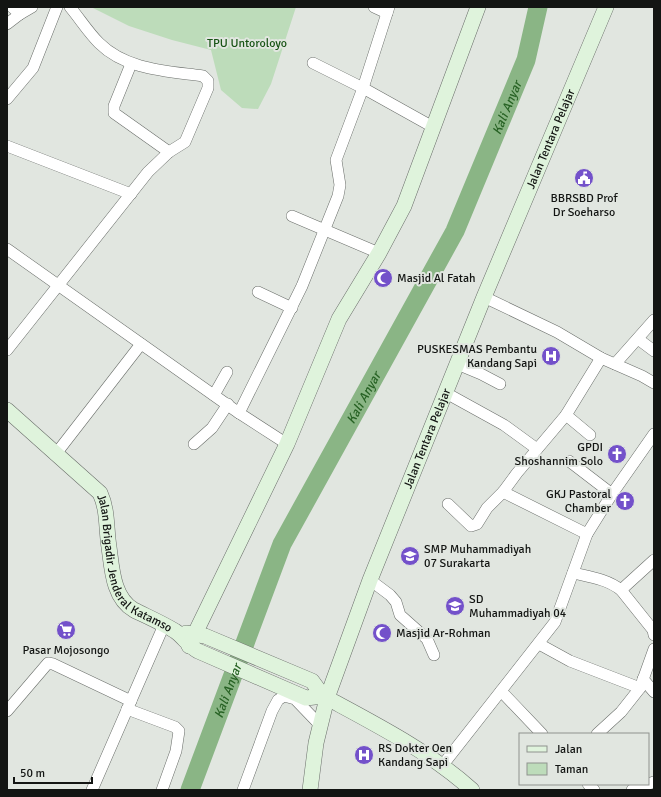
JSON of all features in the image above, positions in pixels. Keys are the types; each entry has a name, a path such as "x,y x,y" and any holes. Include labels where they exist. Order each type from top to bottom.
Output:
{"main road":[{"path":"197,642 287,444 339,319 379,253 404,206 478,7"},
{"name":"Jalan Tentara Pelajar","path":"310,790 325,697 370,580 484,297 606,7"},
{"name":"Jalan Brigadir Jenderal Katamso","path":"7,410 55,455 100,493 106,511 112,572 118,591 125,602 133,609 170,628"},
{"path":"170,628 306,698 325,697"},
{"path":"197,642 312,681 325,697 408,743 442,766 472,790"}],"street":[{"path":"7,24 16,11 32,7"},
{"path":"7,99 34,68 57,7"},
{"path":"7,350 148,172 168,152 185,142 189,136 206,94 208,81 203,76 144,68 131,64 112,54 100,44 70,7"},
{"path":"239,412 292,308 324,230 340,185 336,160 363,88 388,10 374,7"},
{"path":"313,63 363,88 433,127"},
{"path":"131,64 114,106 114,113 168,152"},
{"path":"7,146 131,194"},
{"path":"292,216 379,253"},
{"path":"7,249 214,395 287,444"},
{"path":"258,292 292,308"},
{"path":"484,297 557,332 601,358 642,376 654,383"},
{"path":"615,364 654,320"},
{"path":"638,339 654,351"},
{"path":"55,455 141,344"},
{"path":"448,504 471,526 475,526 487,508 503,492 566,415 601,358"},
{"path":"457,364 500,384"},
{"path":"214,395 226,372"},
{"path":"446,393 504,425 537,449"},
{"path":"194,444 206,435 228,404"},
{"path":"566,415 590,435"},
{"path":"442,766 555,622 587,534 612,494 654,434"},
{"path":"569,461 612,494"},
{"path":"503,492 587,534"},
{"path":"621,590 654,560"},
{"path":"573,573 607,581 621,590 653,630 654,635"},
{"path":"370,580 390,595 396,602 400,615 425,637 434,655"},
{"path":"92,790 129,705 170,628"},
{"path":"539,644 570,661 641,684 654,692"},
{"path":"598,733 621,712 641,684 654,649"},
{"path":"7,711 48,663 53,664 129,705 175,727 179,731 176,751 162,790"},
{"path":"502,691 541,733"},
{"path":"243,790 272,711 278,700 284,696 295,699 320,725"},
{"path":"632,790 646,785"}],"green space":[{"name":"TPU Untoroloyo","path":"91,7 296,7 271,84 258,109 242,108 221,90 211,50 172,40 129,26"}],"waterway":[{"name":"Kali Anyar","path":"190,790 282,544 455,231 526,60 538,7"}],"place":[{"name":"BBRSBD Prof Dr Soeharso","path":"584,178"},
{"name":"Masjid Al Fatah","path":"383,278"},
{"name":"PUSKESMAS Pembantu Kandang Sapi","path":"551,356"},
{"name":"GPDI Shoshannim Solo","path":"617,454"},
{"name":"GKJ Pastoral Chamber","path":"625,501"},
{"name":"SMP Muhammadiyah 07 Surakarta","path":"410,556"},
{"name":"SD Muhammadiyah 04","path":"455,606"},
{"name":"Pasar Mojosongo","path":"66,630"},
{"name":"Masjid Ar-Rohman","path":"382,633"},
{"name":"RS Dokter Oen Kandang Sapi","path":"364,755"}]}
